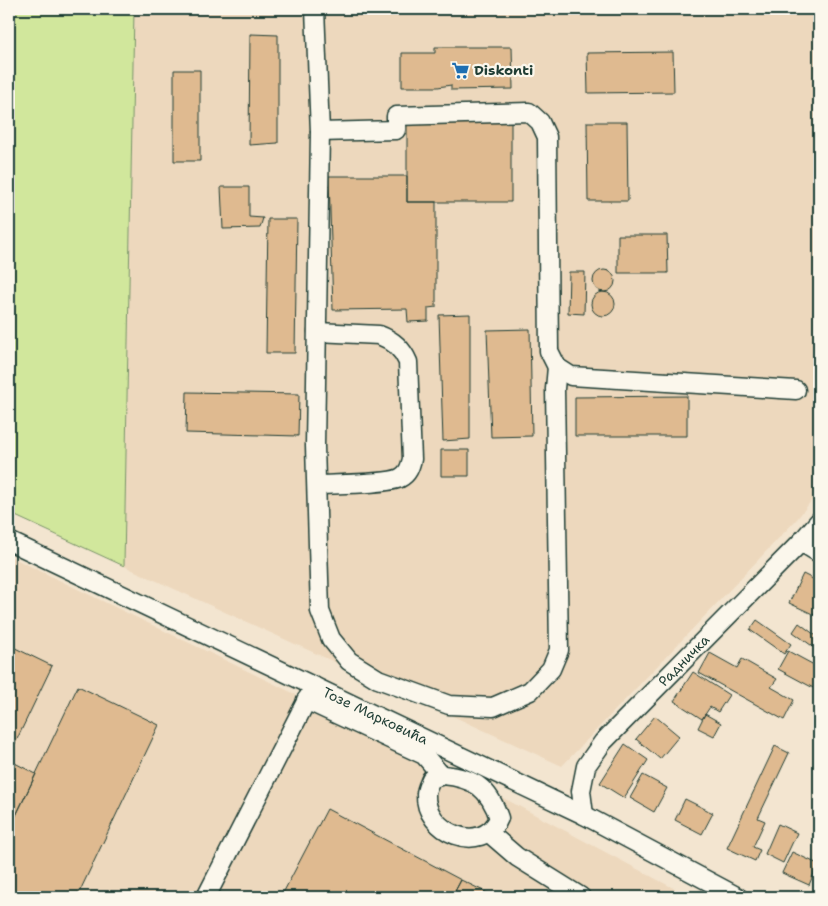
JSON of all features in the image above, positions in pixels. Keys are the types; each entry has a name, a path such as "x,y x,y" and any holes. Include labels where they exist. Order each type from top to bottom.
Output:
{"street":[{"path":"315,9 320,132 315,446 320,611 331,639 349,661 378,679 449,706 493,707 530,691 551,669 559,650 555,389 557,367"},
{"path":"320,132 396,130 396,116 528,112 540,122 547,137 548,351 557,367 571,376 796,390"},
{"path":"317,332 380,335 400,348 408,362 412,458 406,473 394,480 317,485"},
{"name":"Радничка","path":"584,815 580,791 586,766 603,742 801,542 819,521"},
{"name":"Тозе Марковића","path":"9,541 310,693 584,815 738,897"},
{"path":"801,542 819,553"},
{"path":"206,897 310,693 424,755 441,776"},
{"path":"441,776 463,779 482,788 495,806 499,818 495,826 488,832 469,838 458,837 439,825 432,817 427,805 426,793 431,780 441,776"},
{"path":"488,832 517,857 581,897"}],"shaded area":[{"path":"134,9 819,9 819,491 797,519 562,766 124,566"},
{"path":"9,556 293,693 443,775 473,782 690,897 9,897"}],"green space":[{"path":"9,9 134,9 124,566 9,513"}],"building":[{"path":"250,34 278,35 278,143 249,145"},
{"path":"435,47 512,47 513,89 451,90 451,85 402,87 402,53 435,53"},
{"path":"673,52 674,92 588,93 587,53"},
{"path":"174,70 200,70 200,161 174,161"},
{"path":"511,120 511,202 407,202 407,121"},
{"path":"587,122 627,122 628,201 588,201"},
{"path":"329,176 407,176 407,202 436,202 436,307 428,308 428,321 408,322 407,309 333,310"},
{"path":"221,187 249,187 249,217 263,218 260,228 223,229"},
{"path":"268,219 297,219 295,353 266,353"},
{"path":"618,235 667,235 668,273 618,273"},
{"path":"600,270 608,270 615,277 615,285 608,292 600,292 593,285 593,277"},
{"path":"569,272 585,272 584,314 568,313"},
{"path":"603,292 612,295 615,304 612,313 603,316 594,313 591,304 594,295"},
{"path":"470,314 470,439 443,441 439,315"},
{"path":"530,329 532,436 491,437 487,330"},
{"path":"187,392 299,394 298,436 186,433"},
{"path":"687,396 687,436 575,436 575,397"},
{"path":"441,450 469,450 469,476 441,476"},
{"path":"803,574 819,582 819,617 789,603"},
{"path":"757,620 791,644 784,654 750,630"},
{"path":"799,623 819,638 819,651 793,632"},
{"path":"9,645 52,666 9,756"},
{"path":"788,651 816,666 819,660 819,691 778,669"},
{"path":"710,653 737,668 742,659 777,679 771,687 794,700 784,720 699,673"},
{"path":"693,672 729,695 718,712 710,707 702,719 674,701"},
{"path":"78,686 159,725 77,897 9,897 9,830"},
{"path":"705,714 721,723 714,736 698,728"},
{"path":"655,716 679,736 660,759 636,739"},
{"path":"625,744 648,760 624,798 600,783"},
{"path":"775,746 789,753 758,818 765,821 753,847 760,850 755,861 727,848"},
{"path":"9,760 36,774 9,830"},
{"path":"643,775 667,788 654,812 630,798"},
{"path":"685,799 713,813 702,834 675,820"},
{"path":"327,809 461,880 452,897 281,897"},
{"path":"778,824 797,833 783,863 765,854"},
{"path":"792,852 818,864 809,885 782,873"},
{"path":"461,880 496,897 452,897"}],"place":[{"name":"Diskonti","path":"460,70"}]}
